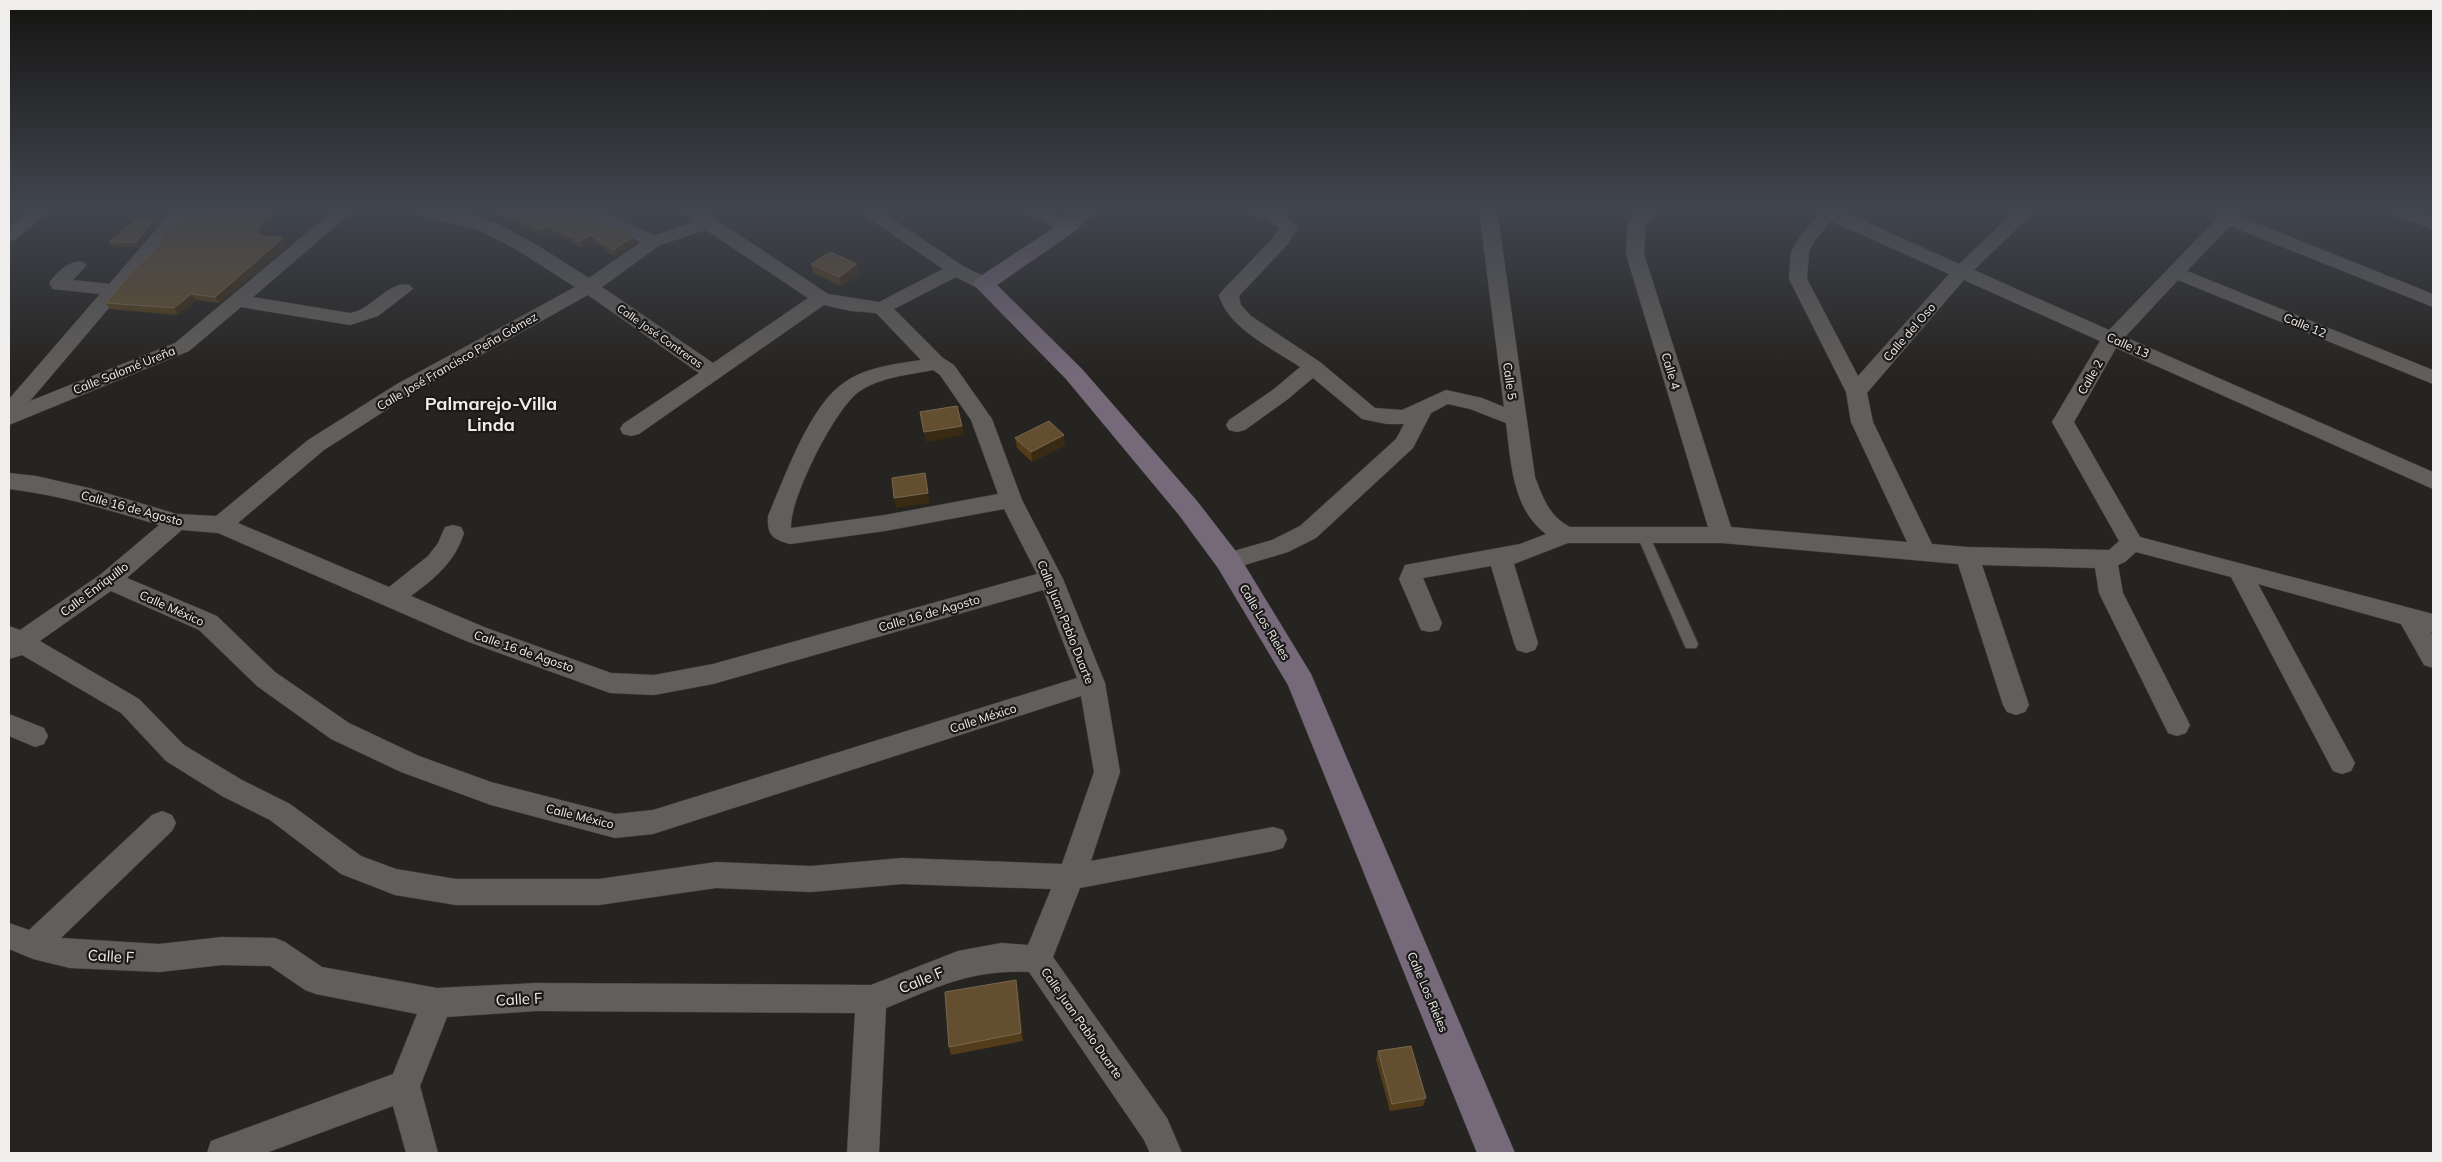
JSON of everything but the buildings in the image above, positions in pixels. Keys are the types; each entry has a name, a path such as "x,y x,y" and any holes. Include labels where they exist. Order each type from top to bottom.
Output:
{"street":[{"path":"9,412 136,264"},
{"name":"Calle Salomé Ureña","path":"9,418 111,374 176,350 240,301 282,264"},
{"name":"Calle José Contreras","path":"553,264 712,372"},
{"name":"Calle José Francisco Peña Gómez","path":"221,525 316,445 404,389 589,287 621,264"},
{"path":"770,264 821,298 851,305 882,308 956,270"},
{"name":"Calle Los Rieles","path":"947,264 984,284 1074,374 1188,508 1228,561 1301,682 1496,1153"},
{"path":"984,284 1013,264"},
{"path":"1258,264 1229,295 1232,308 1244,320 1312,368 1369,414 1405,417 1446,397 1475,403 1515,419"},
{"name":"Calle 5","path":"1495,264 1524,477 1535,508 1549,527 1566,535"},
{"name":"Calle 4","path":"1638,264 1722,535"},
{"path":"1799,264 1798,279 1856,392 1862,422 1924,553"},
{"name":"Calle 13","path":"1947,264 2433,481"},
{"name":"Calle del Oso","path":"1856,392 1969,264"},
{"name":"Calle 2","path":"2132,543 2063,422 2112,338 2184,264"},
{"path":"2348,264 2433,301"},
{"path":"77,266 60,280 60,285 114,290"},
{"name":"Calle 12","path":"2176,273 2433,377"},
{"path":"240,301 350,319 359,318 403,289"},
{"path":"631,429 821,298"},
{"name":"Calle Juan Pablo Duarte","path":"882,308 936,363 947,370 981,419 1008,488 1010,500 1051,579 1092,683 1107,772 1083,846 1037,960 1156,1129 1166,1153"},
{"path":"936,363 863,381 850,387 827,416 779,516 779,530 783,534 790,536 886,523 1010,500"},
{"path":"1237,426 1281,394 1312,368"},
{"path":"1228,561 1280,546 1308,532 1405,443 1422,410"},
{"name":"Calle 16 de Agosto","path":"9,481 36,484 89,496 177,522 221,525 475,634 610,683 654,685 713,674 1051,579"},
{"name":"Calle Enriquillo","path":"13,643 109,580 177,522"},
{"path":"390,599 441,558 450,546 453,533"},
{"path":"1430,623 1411,579 1413,571 1523,552 1566,535 1722,535 1967,556 2105,560 2117,556 2132,543 2433,623"},
{"path":"1505,556 1502,564 1526,643"},
{"path":"1967,556 2016,705"},
{"path":"2105,560 2111,593 2177,725"},
{"path":"2239,570 2342,763"},
{"name":"Calle México","path":"109,580 208,623 266,679 340,731 410,764 491,793 615,826 653,822 1092,683"},
{"path":"2410,617 2433,658"},
{"path":"13,643 130,706 175,753 232,788 280,812 351,865 394,882 456,892 533,894 599,892 716,875 811,879 902,871 1071,877 1273,839"},
{"path":"9,725 35,736"},
{"path":"21,940 162,823"},
{"name":"Calle F","path":"21,940 70,954 159,958 222,952 275,952 316,980 437,1003 536,997 871,999 958,965 1001,958 1037,960"},
{"path":"863,1153 871,999"},
{"path":"422,1153 404,1086 437,1003"},
{"path":"223,1153 404,1086"}],"lane":[{"path":"1643,535 1690,644"}],"district":[{"name":"Palmarejo-Villa Linda","path":"491,413"}]}
